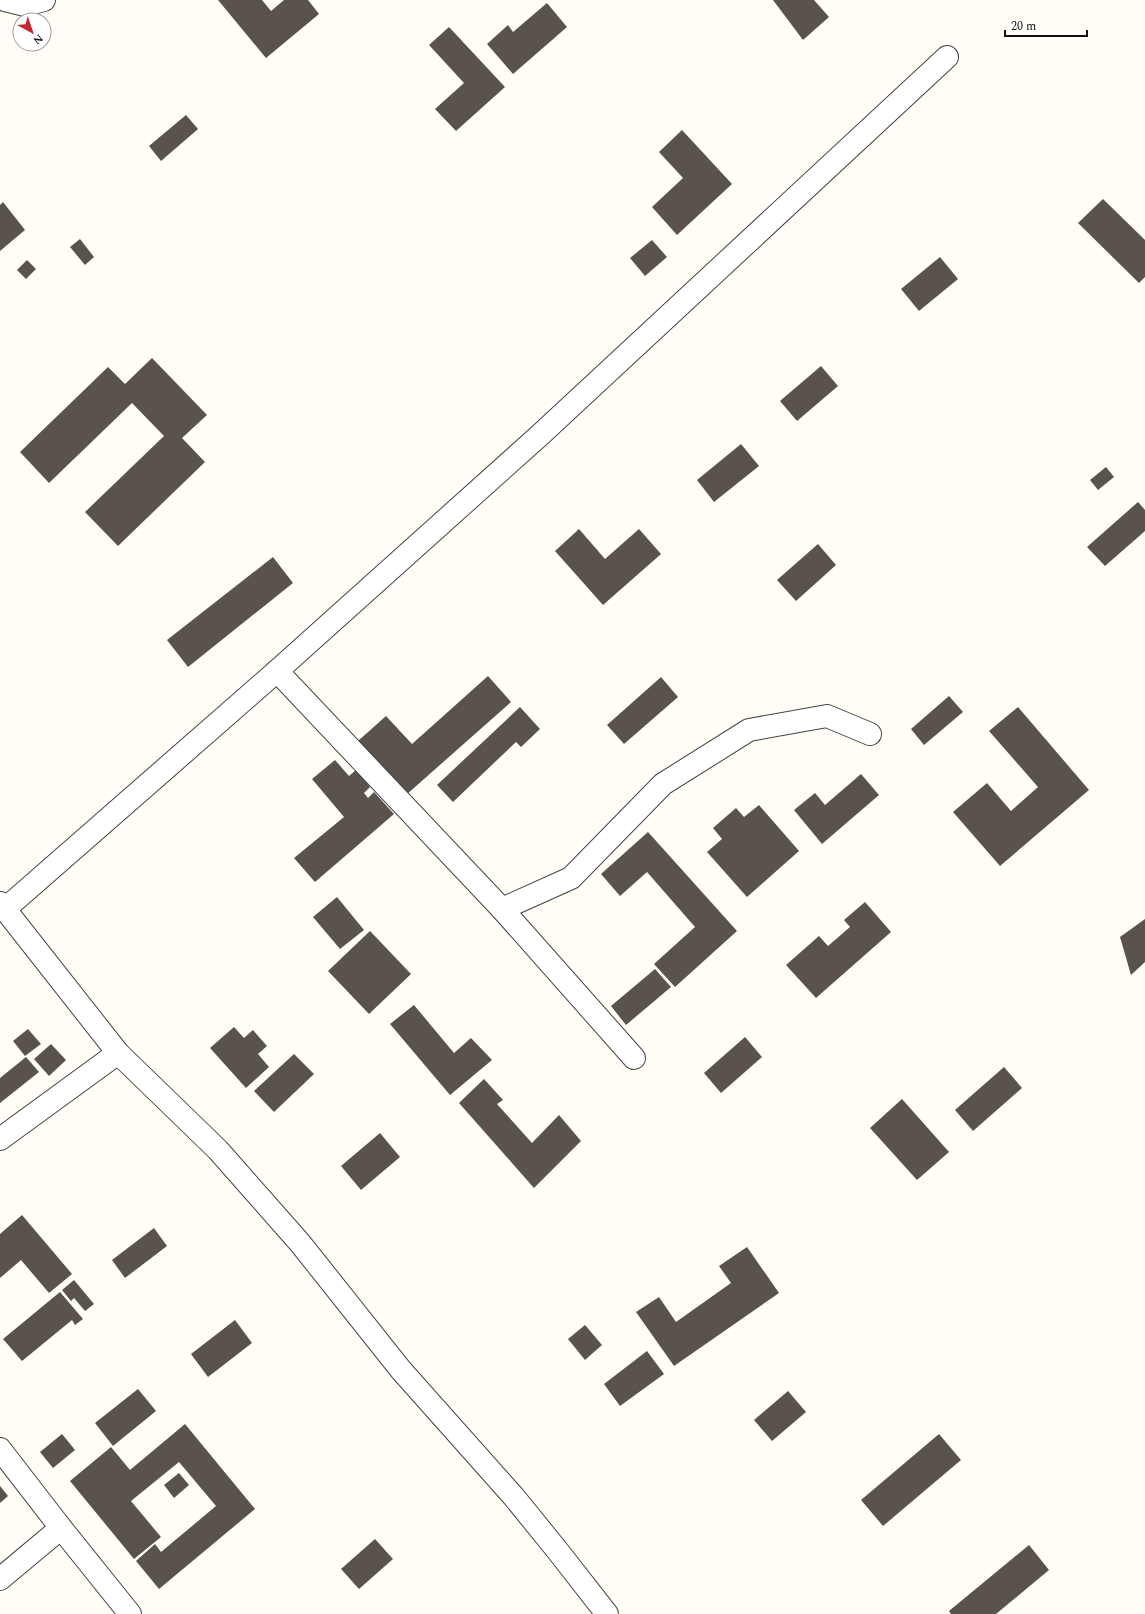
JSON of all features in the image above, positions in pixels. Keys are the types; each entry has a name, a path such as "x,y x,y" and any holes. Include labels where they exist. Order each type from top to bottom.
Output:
{"street":[{"path":"5,0 25,5 44,0"},
{"path":"607,1614 519,1503 401,1370 300,1243 218,1150 118,1053 3,906 277,671 540,435 947,57"},
{"path":"277,671 502,909 634,1058"},
{"path":"502,909 571,878 663,784 749,730 827,716 870,734"},
{"path":"0,1139 118,1053"},
{"path":"0,1449 130,1614"},
{"path":"0,1579 61,1528"}],"building":[{"path":"218,0 262,0 271,11 284,0 308,0 319,14 266,58"},
{"path":"773,0 814,0 829,17 803,40"},
{"path":"547,3 567,27 513,74 487,44 508,25 513,32"},
{"path":"449,27 505,87 456,131 435,109 464,83 429,45"},
{"path":"186,115 198,129 161,161 149,146"},
{"path":"682,130 732,184 677,235 652,207 683,178 659,152"},
{"path":"1103,199 1145,240 1145,277 1139,283 1078,223"},
{"path":"3,202 25,230 0,251 0,205"},
{"path":"80,239 94,257 85,265 70,247"},
{"path":"652,240 667,257 645,276 630,258"},
{"path":"940,257 958,279 919,311 901,289"},
{"path":"27,260 36,269 26,279 17,270"},
{"path":"152,358 207,415 182,438 205,462 118,546 85,512 164,436 132,403 49,483 20,452 108,367 125,384"},
{"path":"821,366 838,386 797,421 780,401"},
{"path":"741,444 759,466 714,502 697,480"},
{"path":"1106,467 1114,477 1098,490 1090,480"},
{"path":"1138,502 1145,510 1145,531 1105,566 1087,547"},
{"path":"579,529 605,559 639,529 661,554 603,605 555,551"},
{"path":"818,544 836,565 796,601 777,580"},
{"path":"273,557 293,583 188,667 167,640"},
{"path":"488,676 511,702 406,795 358,741 386,716 412,744"},
{"path":"661,677 678,697 624,744 607,725"},
{"path":"949,696 963,712 924,745 911,729"},
{"path":"520,707 540,729 521,747 516,742 453,802 437,785"},
{"path":"1018,707 1089,790 1000,866 953,812 987,783 1011,811 1038,787 989,731"},
{"path":"335,760 349,776 356,770 370,787 364,793 368,798 374,792 394,814 315,882 294,858 344,817 312,779"},
{"path":"861,774 879,795 822,844 794,810 815,793 825,805"},
{"path":"759,805 799,851 747,897 707,852 722,839 713,828 736,808 744,817"},
{"path":"648,832 737,931 675,987 654,964 695,927 647,872 620,896 601,874"},
{"path":"337,897 364,930 340,949 313,917"},
{"path":"865,902 891,932 816,998 786,965 819,936 828,946 850,927 844,920"},
{"path":"1145,919 1145,962 1131,975 1120,937"},
{"path":"370,931 411,974 369,1014 328,971"},
{"path":"655,969 671,987 626,1025 611,1006"},
{"path":"414,1005 454,1053 471,1038 492,1060 450,1095 390,1024"},
{"path":"234,1027 244,1038 253,1030 267,1046 258,1054 269,1067 246,1088 210,1048"},
{"path":"28,1029 41,1044 25,1056 13,1041"},
{"path":"745,1037 762,1057 721,1093 704,1073"},
{"path":"51,1044 66,1060 49,1076 34,1059"},
{"path":"294,1054 314,1074 274,1112 254,1091"},
{"path":"26,1057 39,1072 0,1103 0,1078"},
{"path":"1004,1067 1022,1088 973,1131 955,1110"},
{"path":"484,1079 503,1100 497,1104 532,1143 559,1115 581,1141 534,1188 459,1103"},
{"path":"902,1099 949,1152 917,1180 870,1128"},
{"path":"380,1133 400,1157 361,1190 341,1166"},
{"path":"22,1215 72,1274 49,1293 21,1260 0,1278 0,1234"},
{"path":"154,1228 167,1246 125,1278 112,1260"},
{"path":"747,1247 779,1293 674,1366 636,1312 659,1297 676,1322 731,1283 719,1266"},
{"path":"74,1280 94,1304 85,1311 74,1298 71,1301 62,1290"},
{"path":"60,1292 83,1319 75,1325 72,1320 22,1361 3,1339"},
{"path":"235,1320 252,1343 208,1377 191,1354"},
{"path":"585,1325 602,1345 585,1360 568,1339"},
{"path":"647,1351 664,1374 620,1406 604,1384"},
{"path":"138,1389 156,1411 113,1446 95,1423"},
{"path":"788,1391 806,1412 772,1441 754,1420"},
{"path":"185,1424 255,1509 159,1589 136,1561 155,1544 161,1552 216,1506 179,1462 131,1501 161,1537 134,1559 70,1481 111,1447 130,1470"},
{"path":"62,1434 75,1450 53,1468 40,1452"},
{"path":"939,1434 961,1460 883,1526 861,1500"},
{"path":"179,1473 189,1485 174,1498 164,1485"},
{"path":"0,1486 8,1496 0,1503"},
{"path":"375,1539 393,1559 359,1589 341,1569"},
{"path":"1029,1545 1049,1570 996,1614 951,1614 949,1611"}]}
